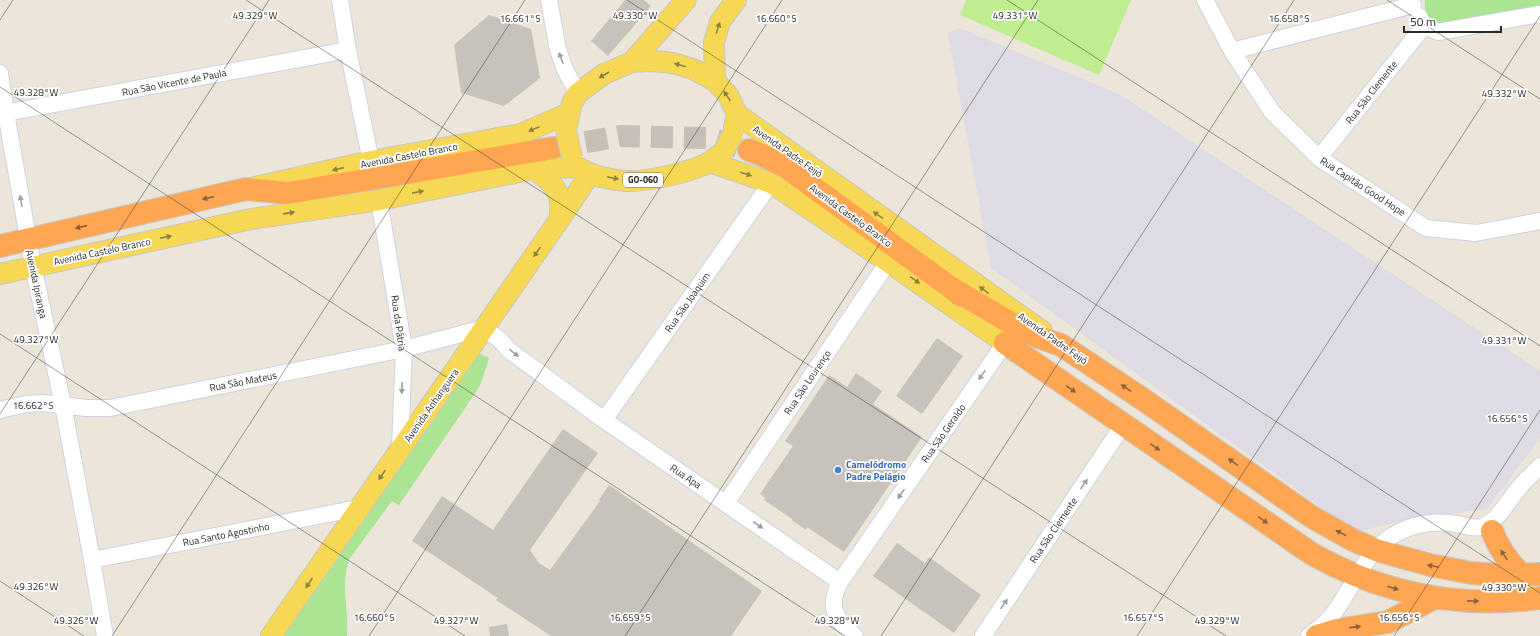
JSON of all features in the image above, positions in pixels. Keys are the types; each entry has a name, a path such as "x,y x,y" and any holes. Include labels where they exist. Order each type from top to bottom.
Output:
{"highway":[{"name":"Avenida Castelo Branco","path":"0,246 246,189 288,193 553,148"},
{"name":"Avenida Castelo Branco","path":"748,150 762,155 787,168 950,287 1028,353 1045,372"},
{"name":"Avenida Castelo Branco","path":"950,287 1019,328 1038,337 1061,345"},
{"path":"1005,343 1045,372 1312,554 1333,566 1356,576 1401,590 1434,598 1481,602 1540,598"},
{"name":"Avenida Padre Feijó","path":"1061,345 1147,402 1312,517 1347,537 1376,550"},
{"path":"1492,531 1502,553 1531,575"},
{"path":"1376,550 1430,566 1471,573 1531,575"},
{"path":"1317,636 1337,630 1388,622 1434,598"}],"main road":[{"path":"632,62 686,0"},
{"path":"715,81 714,42 720,22 736,0"},
{"path":"580,166 568,122 578,93 604,74 632,62 652,61 674,63 693,69 715,81 728,96 736,114 733,134 716,157 771,183 1005,343"},
{"name":"Avenida Padre Feijó","path":"736,114 1061,345"},
{"name":"Avenida Castelo Branco","path":"246,189 371,161 521,134 568,122"},
{"name":"GO-060","path":"580,166 626,181 643,180 684,172 716,157"},
{"name":"Avenida Castelo Branco","path":"0,274 251,219 379,200 534,169 580,166"},
{"name":"Avenida Anhanguera","path":"271,636 559,220 580,166"},
{"path":"534,169 548,179 560,197 561,208 559,220"},
{"name":"Avenida Castelo Branco","path":"251,219 288,193"}],"street":[{"path":"340,0 348,50 371,161"},
{"path":"549,0 558,50 566,72 578,93"},
{"name":"Rua Capitão Good Hope","path":"1205,0 1232,51 1272,112 1319,158 1426,228 1476,233 1540,221"},
{"path":"1232,51 1413,2 1424,26 1438,32 1540,14"},
{"name":"Rua São Clemente","path":"1319,158 1424,26"},
{"name":"Rua São Vicente de Paula","path":"3,114 348,50"},
{"name":"Avenida Ipiranga","path":"0,73 3,114 32,266 63,405 105,636"},
{"name":"Rua São Joaquim","path":"604,420 771,183"},
{"name":"Rua da Pátria","path":"379,200 404,349 400,448"},
{"name":"Rua São Lourenço","path":"726,503 888,262"},
{"name":"Rua Apa","path":"484,328 500,340 510,351 604,420 840,582"},
{"name":"Rua São Mateus","path":"0,410 26,404 43,403 86,408 110,408 404,349 484,328"},
{"name":"Rua São Geraldo","path":"840,582 1005,343"},
{"name":"Rua São Clemente","path":"983,636 1123,425"},
{"path":"1310,636 1330,618 1356,576 1376,550 1389,538 1416,524 1442,521 1480,527 1488,524 1519,488 1538,469"},
{"path":"1376,550 1394,544 1418,532 1430,530 1478,536 1485,535 1492,531 1511,510 1538,469"},
{"name":"Rua Santo Agostinho","path":"92,560 359,508"},
{"path":"840,582 833,600 835,614 839,621 855,636"}],"shaded area":[{"path":"959,28 1119,94 1540,371 1540,438 1487,509 1410,519 1355,532 991,268 948,34"}],"green space":[{"path":"966,0 1131,0 1099,75 960,15"},
{"path":"1425,0 1540,0 1540,6 1438,24 1425,13"},
{"path":"479,353 489,358 481,383 476,392 399,505 392,501 350,558 347,567 345,586 347,636 284,636"}],"building":[{"path":"625,0 644,0 651,6 608,56 591,41"},
{"path":"489,15 531,29 540,78 504,106 461,93 454,45"},
{"path":"937,338 963,356 922,414 896,396"},
{"name":"Camelódromo Padre Pelágio","path":"856,373 882,391 873,404 922,437 844,552 807,527 806,530 764,500 765,498 760,494 793,446 785,441 829,375 847,387"},
{"path":"563,429 598,453 530,550 539,563 550,570 600,501 599,500 609,485 762,591 731,636 551,636 496,600 498,598 412,541 442,496 493,530"},
{"path":"897,543 925,563 929,557 981,595 954,633 873,576"},
{"path":"507,624 509,636 490,636 489,627"}],"tunnel":[{"path":"553,148 620,136 710,138 745,149"}],"place":[{"name":"Camelódromo Padre Pelágio","path":"838,470"}]}
